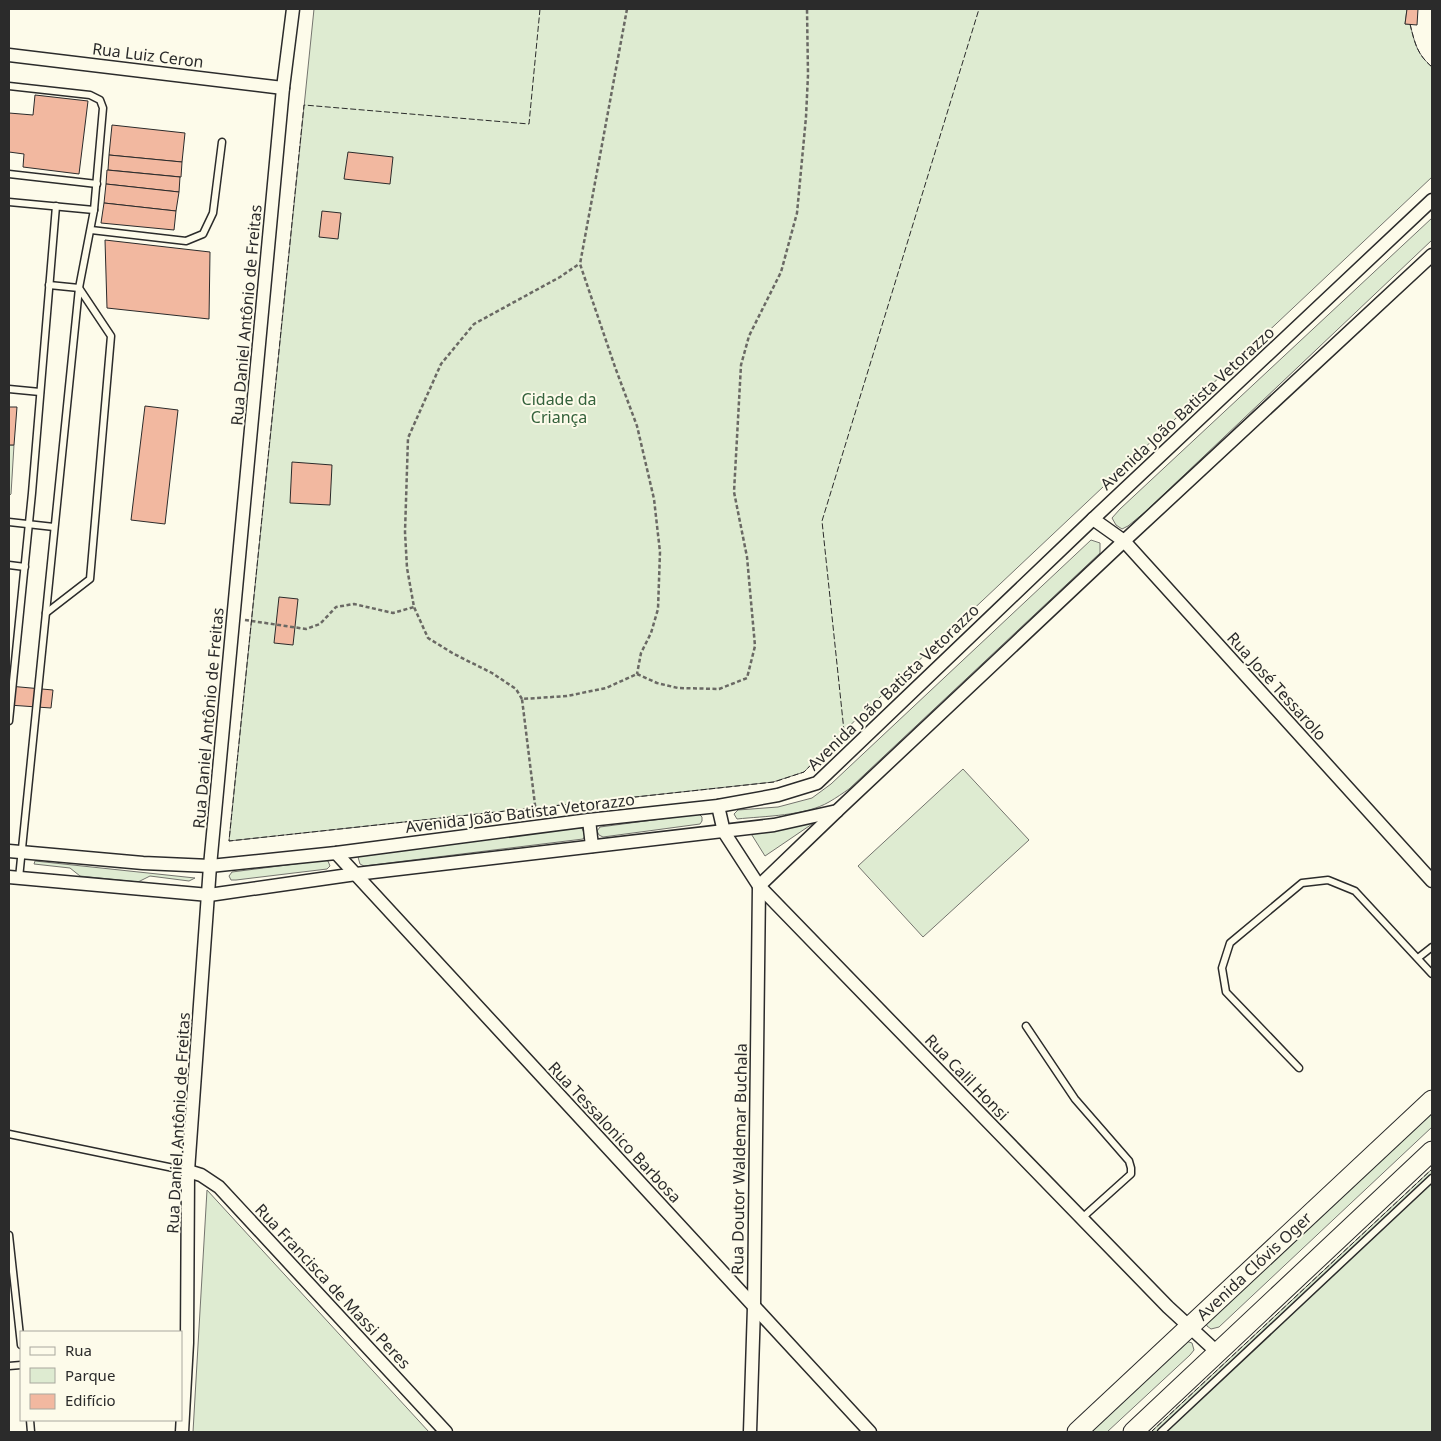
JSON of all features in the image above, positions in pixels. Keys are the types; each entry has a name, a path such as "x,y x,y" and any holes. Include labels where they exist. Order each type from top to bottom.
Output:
{"main road":[{"name":"Avenida Clóvis Oger","path":"1077,1432 1432,1100"},
{"path":"1133,1432 1432,1151"}],"street":[{"name":"Rua Daniel Antônio de Freitas","path":"182,1432 188,1171 210,866 283,88 293,9"},
{"name":"Rua Luiz Ceron","path":"9,55 283,88"},
{"name":"Avenida João Batista Vetorazzo","path":"9,851 143,863 210,866 336,853 589,820 718,806 778,795 816,783 1432,200"},
{"path":"759,886 836,811 1432,255"},
{"name":"Rua José Tessarolo","path":"1093,519 1124,541 1432,881"},
{"name":"Rua Calil Honsi","path":"718,806 724,832 759,886 1168,1307 1218,1353"},
{"path":"14,878 209,895 356,874 724,832 774,825 836,811"},
{"path":"589,820 592,846"},
{"name":"Rua Tessalonico Barbosa","path":"336,853 870,1432"},
{"name":"Rua Doutor Waldemar Buchala","path":"750,1432 754,1307 759,886"},
{"name":"Rua Francisca de Massi Peres","path":"188,1171 201,1175 220,1187 446,1432"}],"lane":[{"path":"9,86 90,95 100,100 103,108 94,210 79,288 22,852 14,878"},
{"path":"91,230 186,241 203,234 213,213 222,142"},
{"path":"9,174 97,184"},
{"path":"9,202 94,210"},
{"path":"9,721 25,567 56,206"},
{"path":"49,286 79,288"},
{"path":"46,613 90,579 111,336 79,288"},
{"path":"9,390 40,392"},
{"path":"9,522 54,527"},
{"path":"9,566 25,567"},
{"path":"1299,1068 1226,992 1222,968 1230,943 1302,883 1328,880 1355,891 1432,974"},
{"path":"1418,958 1432,947"},
{"path":"1026,1026 1075,1099 1129,1161 1131,1174 1082,1218"},
{"path":"9,1134 188,1171"},
{"path":"1161,1432 1432,1178"},
{"path":"9,1235 20,1336"}],"path":[{"path":"627,9 580,264 637,426 654,499 660,552 658,609 637,674"},
{"path":"637,674 657,684 678,688 719,689 747,678 755,646 747,557 734,492 741,365 749,336 781,272 797,213 806,117 808,75 807,9"},
{"path":"537,827 522,699 516,689 492,673 454,654 428,638 414,607 407,568 404,532 408,438 441,364 474,324 580,264"},
{"path":"234,618 306,628 320,624 336,608 354,604 393,614 414,607"},
{"path":"522,699 567,696 606,688 637,674"}],"green space":[{"name":"Cidade da Criança","path":"314,9 1407,9 1405,24 1410,24 1417,48 1432,67 1432,177 844,731 804,772 773,782 229,841"},
{"path":"1432,218 1432,240 1145,512 1122,529 1116,525 1112,518 1120,509"},
{"path":"9,445 14,445 11,494 9,496"},
{"path":"1091,540 1100,543 1100,553 849,789 819,807 797,813 737,819 734,814 738,810 778,807 812,798 831,784"},
{"path":"963,769 1029,840 923,937 858,866"},
{"path":"699,814 702,817 700,824 603,837 597,831 600,827"},
{"path":"818,820 765,856 750,832"},
{"path":"582,828 585,836 583,839 364,866 360,864 358,857 362,854"},
{"path":"326,860 330,866 327,869 236,880 231,880 229,876 232,872"},
{"path":"35,861 195,878 189,881 150,876 138,882 80,876 70,868 34,864"},
{"path":"1432,1107 1432,1127 1219,1327 1211,1329 1207,1326 1205,1319"},
{"path":"1432,1169 1432,1432 1151,1432"},
{"path":"207,1190 429,1432 193,1432"},
{"path":"1186,1341 1192,1343 1194,1350 1190,1355 1107,1432 1086,1432"}],"building":[{"path":"1407,9 1418,9 1417,25 1405,24"},
{"path":"35,95 88,101 79,174 23,167 24,154 9,152 9,113 33,115"},
{"path":"112,125 185,133 182,162 109,155"},
{"path":"348,152 393,157 390,184 344,179"},
{"path":"109,155 182,162 181,177 108,170"},
{"path":"107,170 180,177 179,192 106,184"},
{"path":"106,184 179,192 176,211 104,203"},
{"path":"104,203 176,211 174,230 101,223"},
{"path":"322,211 341,213 338,239 319,237"},
{"path":"105,240 210,252 209,319 107,308"},
{"path":"145,406 178,410 165,524 131,520"},
{"path":"9,407 17,407 14,445 9,445"},
{"path":"292,462 332,465 330,505 290,503"},
{"path":"279,597 298,599 293,645 274,643"},
{"path":"9,686 53,690 51,708 9,705"}],"fence":[{"path":"540,9 529,124 304,105 229,841 774,782 804,772 844,731 822,521 979,9"},
{"path":"1410,24 1417,48 1432,67"},
{"path":"1151,1432 1432,1169"}]}
